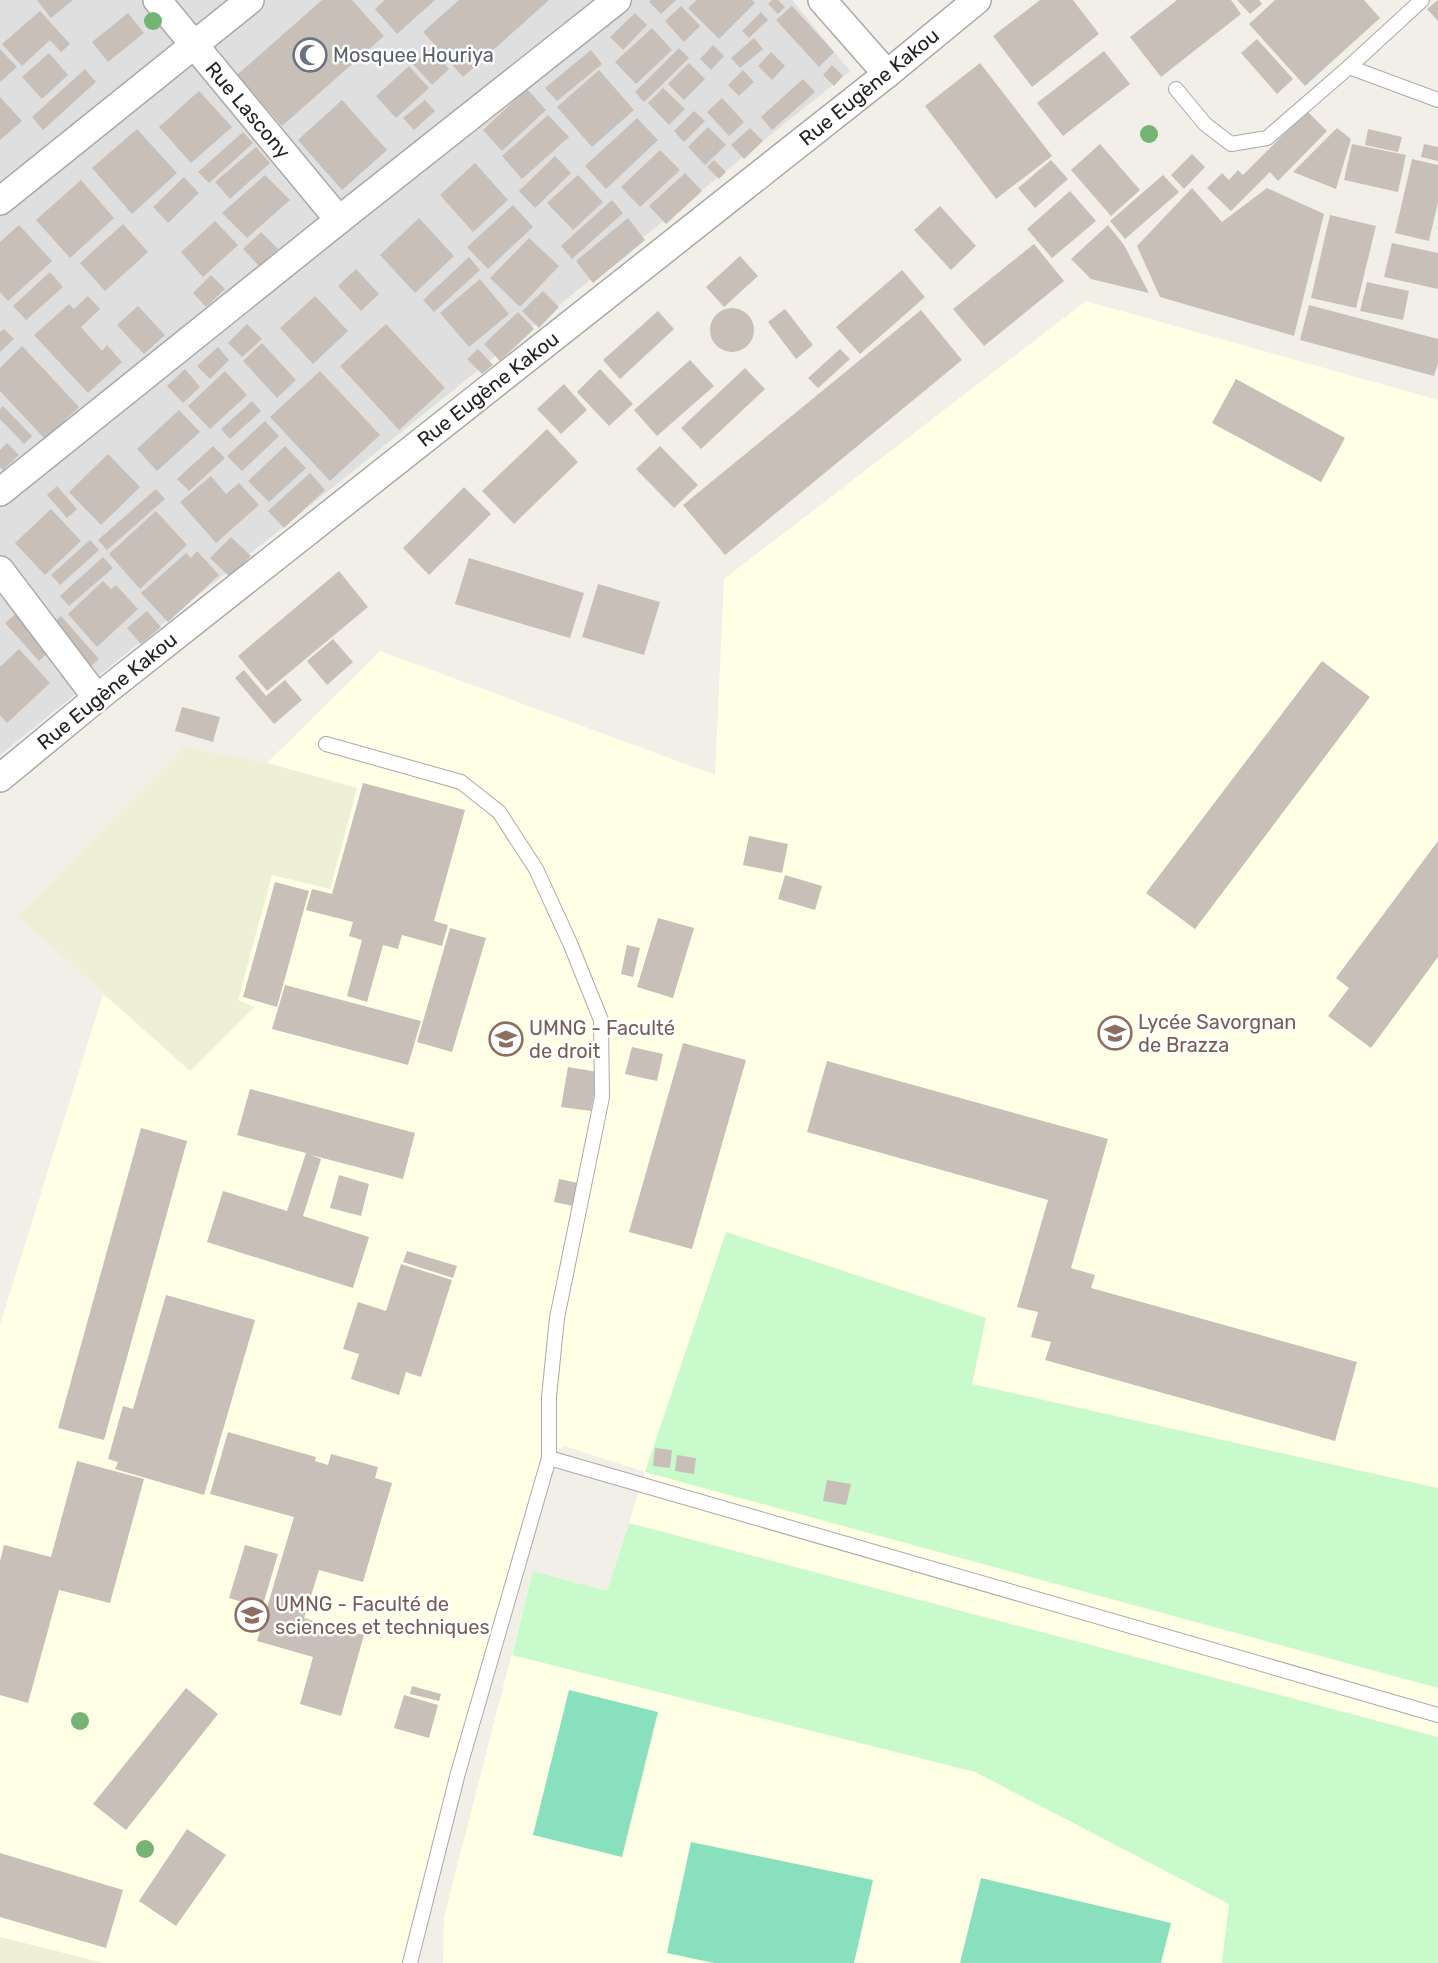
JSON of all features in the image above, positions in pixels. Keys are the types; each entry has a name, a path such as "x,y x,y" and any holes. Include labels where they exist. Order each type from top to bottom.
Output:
{"street":[{"name":"Rue Lascony","path":"157,0 339,220"},
{"path":"0,201 250,0"},
{"path":"0,492 617,0"},
{"path":"822,0 887,74"},
{"name":"Rue Eugène Kakou","path":"0,778 887,74 977,0"},
{"path":"0,570 98,698"}],"lane":[{"path":"1176,89 1205,123 1232,144 1267,138 1422,0"},
{"path":"1349,67 1438,100"},
{"path":"326,744 461,782 499,812 536,869 570,943 601,1020 602,1096 557,1318 549,1397 549,1458 458,1773 410,1963"},
{"path":"549,1458 1438,1715"}],"shaded area":[{"path":"0,0 792,0 850,71 0,755"},
{"name":"Lycée Savorgnan de Brazza","path":"1086,301 1438,400 1438,1963 443,1963 444,1917 533,1571 607,1591 645,1472 564,1446 549,1458 410,1963 103,1963 0,1937 0,1325 103,994 190,1070 254,1007 238,1000 272,874 330,889 357,788 267,763 380,651 715,775 724,579"},
{"path":"184,747 267,763 357,788 330,889 272,875 238,1000 254,1007 190,1071 18,916"},
{"path":"0,1937 103,1963 0,1963"}],"green space":[{"path":"726,1232 986,1318 972,1384 1438,1488 1438,1688 645,1472"},
{"path":"629,1523 1438,1737 1438,1963 1222,1963 1229,1904 975,1772 512,1655 533,1571 607,1591"},
{"path":"569,1690 658,1712 622,1857 533,1835"},
{"path":"691,1842 873,1880 854,1963 714,1963 667,1953"},
{"path":"981,1878 1171,1923 1161,1963 960,1963"}],"building":[{"path":"37,0 73,0 51,18"},
{"name":"Mosquee Houriya","path":"322,0 352,0 384,36 282,126 237,75"},
{"path":"385,0 435,0 397,34 375,9"},
{"path":"459,0 549,0 463,77 423,32"},
{"path":"651,0 676,0 661,14 649,2"},
{"path":"697,0 752,0 755,3 719,39 688,8"},
{"path":"772,0 778,0 785,7 778,14 768,4"},
{"path":"1040,0 1073,0 1099,34 1032,87 993,36"},
{"path":"1177,0 1231,0 1241,14 1161,77 1130,37"},
{"path":"1237,0 1259,0 1262,4 1250,14"},
{"path":"1275,0 1364,0 1380,18 1305,86 1249,24"},
{"path":"1438,0 1438,21 1427,9"},
{"path":"681,6 700,26 684,42 665,21"},
{"path":"792,6 834,52 819,67 776,20"},
{"path":"40,11 70,44 61,52 50,40 22,66 2,44"},
{"path":"761,12 768,20 749,38 742,31"},
{"path":"128,13 144,33 108,62 92,42"},
{"path":"635,13 647,25 623,50 610,37"},
{"path":"652,28 672,50 636,84 615,62"},
{"path":"754,38 763,49 740,68 731,58"},
{"path":"1257,39 1293,79 1277,94 1241,53"},
{"path":"713,45 724,56 711,70 700,59"},
{"path":"431,48 449,69 432,85 413,64"},
{"path":"679,48 689,58 644,102 635,92"},
{"path":"0,49 17,67 0,82"},
{"path":"591,50 602,64 557,101 545,88"},
{"path":"1104,51 1130,84 1063,136 1037,103"},
{"path":"771,52 785,66 772,80 758,66"},
{"path":"49,53 68,75 42,99 22,77"},
{"path":"689,63 705,79 684,100 668,84"},
{"path":"980,63 1052,156 996,199 925,106"},
{"path":"832,65 843,76 834,86 823,75"},
{"path":"409,66 429,88 396,118 376,96"},
{"path":"85,69 96,82 43,130 32,117"},
{"path":"599,70 634,110 592,147 557,107"},
{"path":"743,70 754,82 739,96 728,85"},
{"path":"803,79 815,92 772,130 761,117"},
{"path":"663,88 685,109 669,125 648,103"},
{"path":"527,89 546,110 502,151 483,130"},
{"path":"199,91 232,127 191,163 159,127"},
{"path":"0,97 22,121 0,140"},
{"path":"722,98 744,122 729,136 707,112"},
{"path":"342,100 387,150 342,190 298,140"},
{"path":"425,100 435,111 414,130 403,118"},
{"path":"694,111 705,121 684,142 674,131"},
{"path":"1307,111 1327,131 1278,181 1270,172 1231,211 1207,188 1222,173 1229,180 1238,170 1243,175"},
{"path":"548,115 569,137 522,179 502,156"},
{"path":"637,118 658,140 606,189 585,166"},
{"path":"708,127 726,145 705,165 688,147"},
{"path":"750,128 763,141 744,159 731,145"},
{"path":"1337,128 1351,139 1336,189 1293,172"},
{"path":"137,129 177,173 132,214 92,168"},
{"path":"1368,129 1402,137 1398,152 1365,145"},
{"path":"243,132 253,143 209,183 198,172"},
{"path":"1100,144 1140,190 1111,216 1071,170"},
{"path":"1352,144 1406,155 1398,192 1344,180"},
{"path":"1424,144 1438,147 1438,161 1421,157"},
{"path":"256,147 270,163 230,199 215,182"},
{"path":"660,150 680,170 640,207 621,187"},
{"path":"1192,154 1205,167 1184,189 1171,175"},
{"path":"555,156 571,173 535,208 519,191"},
{"path":"1412,159 1438,165 1438,202 1429,241 1395,233"},
{"path":"714,160 726,172 719,179 707,167"},
{"path":"1051,160 1068,179 1035,208 1018,188"},
{"path":"475,163 508,200 473,232 440,195"},
{"path":"685,173 702,191 666,224 649,206"},
{"path":"265,175 290,200 247,238 222,213"},
{"path":"578,175 603,202 573,230 547,203"},
{"path":"1163,175 1179,192 1125,239 1110,221"},
{"path":"184,177 199,193 168,223 153,207"},
{"path":"81,180 114,218 70,258 36,220"},
{"path":"1192,188 1222,222 1267,188 1324,214 1294,336 1160,297 1137,246"},
{"path":"1070,191 1096,221 1052,258 1027,229"},
{"path":"612,200 623,213 572,259 561,246"},
{"path":"513,205 533,227 488,269 467,247"},
{"path":"940,206 976,246 951,270 914,230"},
{"path":"1330,215 1376,226 1356,308 1311,298"},
{"path":"419,218 454,256 415,293 380,255"},
{"path":"628,218 645,240 593,283 576,261"},
{"path":"215,221 238,245 203,277 181,252"},
{"path":"123,224 148,252 105,291 80,263"},
{"path":"19,225 52,261 8,301 0,292 0,242"},
{"path":"1108,225 1124,245 1149,293 1091,279 1071,259"},
{"path":"261,232 278,249 259,266 243,249"},
{"path":"529,238 559,266 520,307 490,278"},
{"path":"1392,243 1438,253 1438,289 1384,277"},
{"path":"1034,244 1064,281 984,346 953,309"},
{"path":"740,256 758,276 724,307 706,287"},
{"path":"469,257 480,270 434,312 423,300"},
{"path":"356,269 379,294 361,311 338,286"},
{"path":"902,270 925,297 860,354 836,327"},
{"path":"50,272 63,287 26,320 13,306"},
{"path":"211,275 225,289 206,307 193,293"},
{"path":"480,279 509,314 469,347 440,313"},
{"path":"1367,282 1409,291 1403,320 1360,311"},
{"path":"543,291 559,307 539,328 522,311"},
{"path":"88,296 100,309 81,327 102,351 107,345 122,362 88,393 34,335 69,304 74,309"},
{"path":"315,296 348,331 313,364 280,328"},
{"path":"1309,305 1438,339 1438,363 1434,376 1300,340"},
{"path":"138,306 165,335 144,354 117,325"},
{"path":"732,308 748,314 754,330 748,346 732,352 716,346 710,330 716,314"},
{"path":"785,309 813,345 796,359 768,322"},
{"path":"921,310 962,360 725,555 683,505"},
{"path":"658,311 674,329 620,379 603,360"},
{"path":"518,312 534,329 500,361 484,344"},
{"path":"247,324 262,339 242,357 228,343"},
{"path":"386,324 445,388 399,430 340,366"},
{"path":"4,329 14,339 0,352 0,332"},
{"path":"262,343 296,380 277,398 243,361"},
{"path":"22,346 79,407 45,439 0,391 0,368"},
{"path":"218,347 229,360 210,379 197,366"},
{"path":"478,349 493,365 482,374 467,359"},
{"path":"840,349 850,359 818,388 808,378"},
{"path":"690,360 714,386 657,436 634,410"},
{"path":"745,368 765,389 701,449 681,428"},
{"path":"185,369 200,387 183,403 167,386"},
{"path":"600,369 633,404 609,426 577,392"},
{"path":"225,371 247,395 210,429 188,406"},
{"path":"320,371 380,435 330,481 270,417"},
{"path":"1236,379 1345,438 1321,482 1212,423"},
{"path":"564,384 587,410 561,434 537,409"},
{"path":"252,401 261,411 230,439 221,429"},
{"path":"3,406 32,436 24,444 0,419 0,409"},
{"path":"179,410 200,432 157,471 137,449"},
{"path":"265,421 279,436 242,471 227,456"},
{"path":"547,429 578,462 514,524 482,491"},
{"path":"7,443 19,455 3,470 0,467 0,450"},
{"path":"213,446 225,458 189,491 177,479"},
{"path":"285,446 306,468 269,502 248,481"},
{"path":"660,446 698,485 674,508 636,469"},
{"path":"108,454 140,487 101,525 69,492"},
{"path":"310,473 325,490 284,528 268,511"},
{"path":"211,476 226,494 239,483 259,505 216,543 180,502"},
{"path":"57,486 77,509 67,518 47,495"},
{"path":"464,487 491,514 429,575 403,548"},
{"path":"156,489 165,499 107,550 98,540"},
{"path":"51,509 81,541 45,575 15,543"},
{"path":"156,511 187,545 140,589 109,554"},
{"path":"231,537 251,556 230,577 210,558"},
{"path":"90,540 99,550 60,585 51,575"},
{"path":"197,551 219,575 168,622 141,593 186,553 191,558"},
{"path":"103,557 113,568 69,606 60,596"},
{"path":"469,558 584,593 570,638 455,604"},
{"path":"339,571 368,607 267,691 238,656"},
{"path":"103,581 111,589 116,585 138,609 97,647 68,614"},
{"path":"598,584 660,602 644,655 582,637"},
{"path":"147,611 161,627 141,644 127,628"},
{"path":"18,612 52,649 39,661 5,623"},
{"path":"61,616 99,659 91,666 53,623"},
{"path":"333,639 353,662 327,685 307,661"},
{"path":"19,649 50,683 7,723 0,715 0,667"},
{"path":"1322,661 1370,697 1195,929 1146,893"},
{"path":"244,670 266,696 285,680 302,700 274,724 235,678"},
{"path":"182,707 220,717 213,742 175,731"},
{"path":"363,783 465,810 434,921 448,925 442,946 402,935 398,949 383,945 367,1002 347,996 362,940 349,936 353,922 306,910 312,889 332,894"},
{"path":"749,836 788,844 782,873 743,865"},
{"path":"1438,841 1438,957 1371,1048 1328,1016 1349,988 1336,978"},
{"path":"785,875 822,886 815,910 778,899"},
{"path":"275,882 309,891 277,1007 243,997"},
{"path":"658,918 694,928 673,998 637,987"},
{"path":"450,928 486,938 452,1052 417,1042"},
{"path":"627,945 640,948 633,977 621,974"},
{"path":"285,985 421,1021 408,1065 272,1029"},
{"path":"683,1043 746,1060 692,1249 629,1232"},
{"path":"632,1047 663,1054 657,1081 625,1074"},
{"path":"827,1061 1108,1139 1071,1268 1095,1275 1091,1288 1357,1362 1335,1441 1045,1360 1051,1342 1031,1337 1038,1312 1017,1307 1048,1200 807,1132"},
{"path":"568,1067 598,1072 591,1111 561,1107"},
{"path":"250,1089 415,1133 403,1179 311,1155 321,1159 303,1216 369,1237 353,1288 207,1242 223,1191 287,1211 306,1153 237,1135"},
{"path":"141,1128 187,1141 104,1440 58,1428"},
{"path":"339,1175 369,1184 361,1216 330,1208"},
{"path":"559,1179 578,1183 573,1206 554,1202"},
{"path":"407,1251 457,1266 453,1278 403,1262"},
{"path":"401,1264 452,1280 421,1377 406,1372 399,1395 351,1379 359,1354 343,1349 358,1302 386,1311"},
{"path":"166,1295 255,1320 204,1495 115,1469 118,1462 108,1459 123,1406 133,1409"},
{"path":"228,1432 316,1457 315,1461 328,1465 331,1454 378,1467 375,1478 392,1483 363,1582 319,1570 304,1618 364,1635 341,1716 300,1704 313,1657 257,1641 294,1517 210,1494"},
{"path":"655,1448 672,1450 670,1468 653,1466"},
{"path":"677,1455 696,1458 694,1474 675,1471"},
{"path":"77,1461 144,1479 110,1603 59,1590 28,1703 0,1695 0,1561 4,1545 51,1557"},
{"path":"827,1480 851,1484 846,1505 823,1501"},
{"path":"245,1545 278,1554 262,1608 229,1598"},
{"path":"412,1686 441,1694 439,1701 410,1694"},
{"path":"186,1688 218,1714 126,1830 93,1804"},
{"path":"404,1695 438,1705 429,1738 394,1728"},
{"path":"187,1829 226,1855 176,1926 139,1901"},
{"path":"0,1853 123,1890 106,1948 0,1917"}],"place":[{"name":"Mosquee Houriya","path":"310,55"},
{"name":"Lycée Savorgnan de Brazza","path":"1115,1033"},
{"name":"UMNG - Faculté de droit","path":"506,1039"},
{"name":"UMNG - Faculté de sciences et techniques","path":"252,1615"}]}
